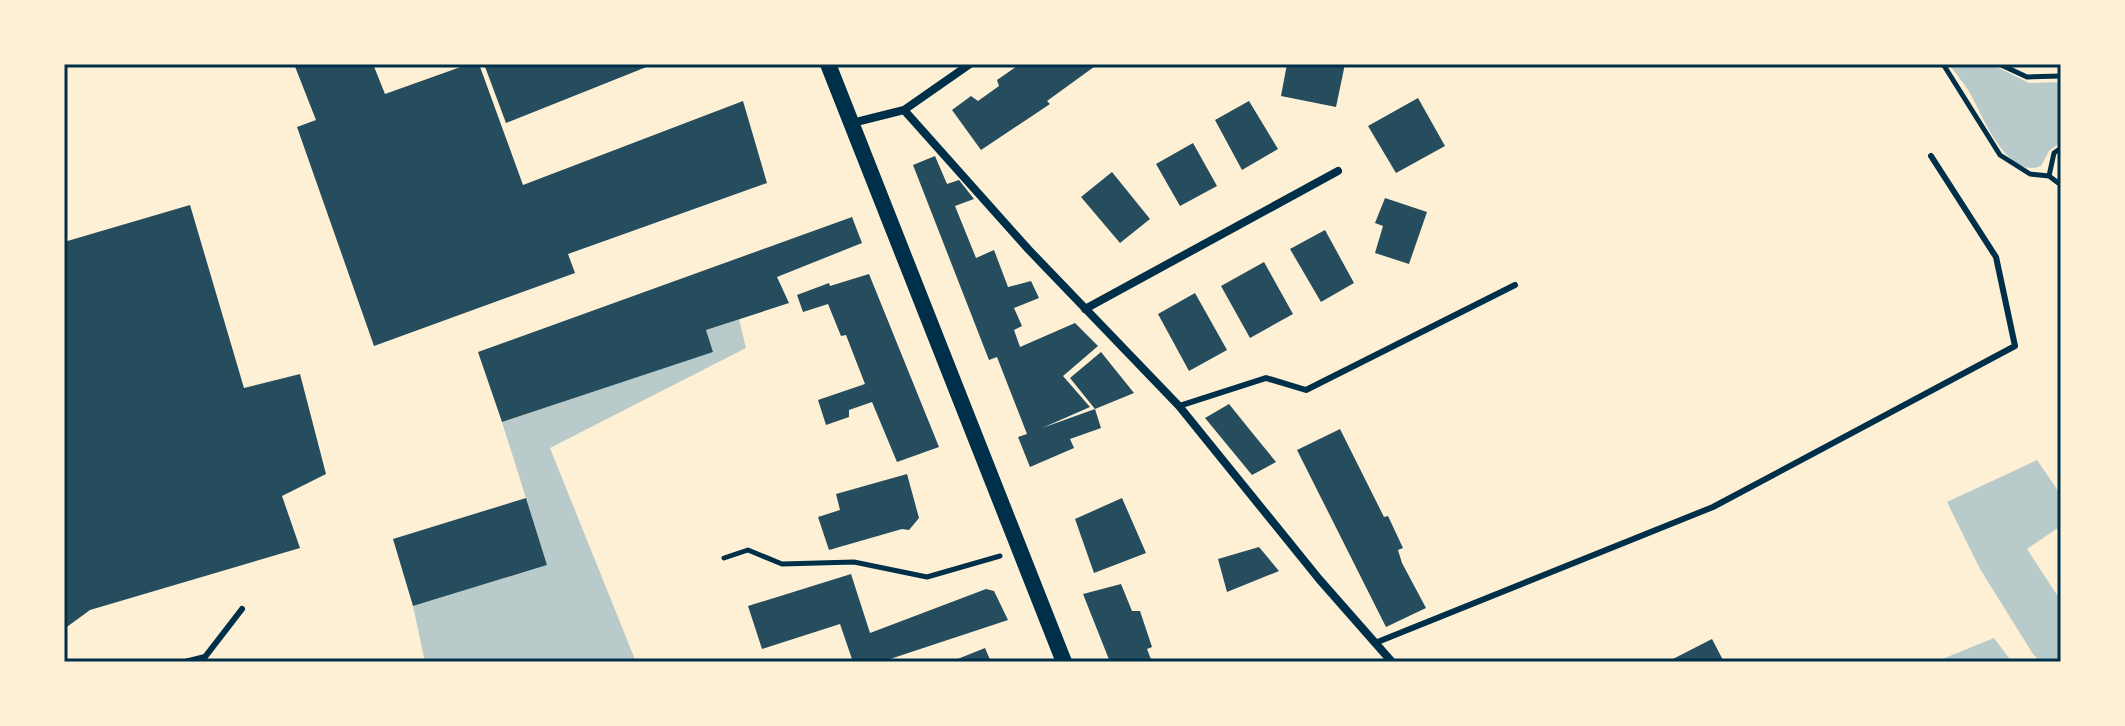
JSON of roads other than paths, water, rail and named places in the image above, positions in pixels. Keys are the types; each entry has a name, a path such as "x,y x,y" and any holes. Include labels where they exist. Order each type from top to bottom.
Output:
{"main road":[{"path":"828,64 1064,662"}],"street":[{"path":"851,123 904,110 970,64"},
{"path":"904,110 1085,309 1179,406 1392,662"},
{"path":"1085,309 1338,171"}],"lane":[{"path":"1375,643 1713,507 2015,346 1996,257 1931,156"},
{"path":"1179,406 1266,378 1306,390 1515,285"},
{"path":"185,662 205,657 242,609"},
{"path":"205,657 215,662"}]}
